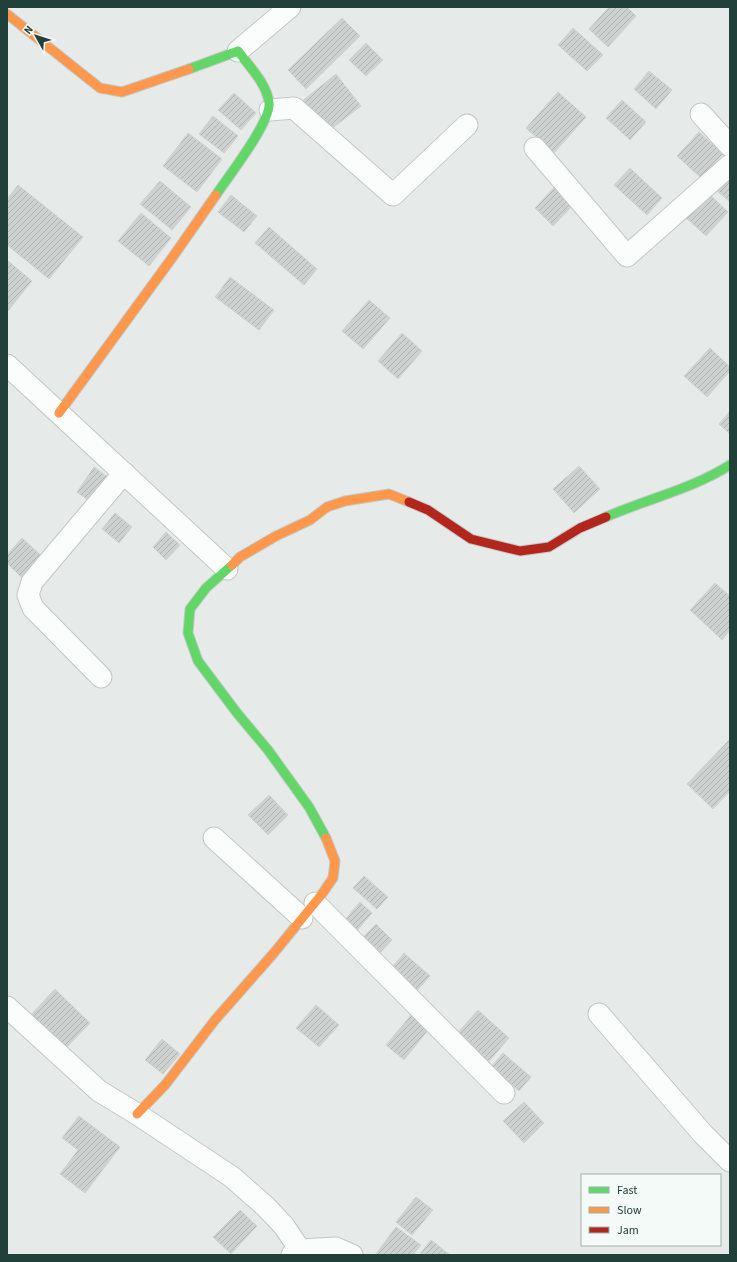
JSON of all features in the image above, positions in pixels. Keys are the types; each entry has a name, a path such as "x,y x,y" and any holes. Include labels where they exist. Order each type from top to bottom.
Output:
{"street":[{"path":"7,14 100,88 122,92 238,51 290,7"},
{"path":"59,412 190,232 260,130 270,110 269,100 265,89 238,51"},
{"path":"270,110 294,108 393,195 467,125"},
{"path":"701,114 730,146"},
{"path":"535,148 627,256 730,166"},
{"path":"7,365 227,569"},
{"path":"137,1114 165,1084 215,1020 273,954 333,878 335,861 329,843 309,807 268,750 237,713 198,661 188,633 190,609 206,588 240,557 276,536 310,520 327,507 345,501 389,494 428,510 471,539 520,551 549,547 580,528 619,511 686,487 719,472 730,465"},
{"path":"101,677 33,608 28,595 32,582 124,473"},
{"path":"214,838 308,910 504,1093"},
{"path":"7,1007 99,1091 137,1114 232,1177 265,1206 284,1226 296,1253 336,1248 352,1255"},
{"path":"599,1014 703,1134 730,1161"}],"building":[{"path":"609,7 627,7 636,16 608,47 589,29"},
{"path":"342,18 360,36 306,89 288,70"},
{"path":"573,28 603,55 587,71 558,45"},
{"path":"366,43 383,60 366,76 349,60"},
{"path":"649,71 672,90 656,109 634,89"},
{"path":"336,74 361,106 326,133 301,102"},
{"path":"558,92 586,117 554,153 526,128"},
{"path":"234,93 256,113 241,130 218,110"},
{"path":"622,100 646,122 630,140 606,118"},
{"path":"213,116 238,136 224,153 199,134"},
{"path":"699,132 723,154 701,178 677,156"},
{"path":"188,133 222,159 197,192 163,166"},
{"path":"630,168 662,198 647,215 614,185"},
{"path":"730,173 730,202 715,189"},
{"path":"160,181 191,207 172,230 140,204"},
{"path":"557,184 576,202 553,226 535,208"},
{"path":"18,185 83,237 49,279 7,245 7,199"},
{"path":"706,191 728,212 706,236 684,216"},
{"path":"231,195 257,216 244,232 218,212"},
{"path":"141,213 171,238 149,266 118,241"},
{"path":"269,227 317,269 304,285 255,243"},
{"path":"7,260 32,281 7,312"},
{"path":"230,277 274,310 259,330 215,297"},
{"path":"369,300 390,318 363,349 342,331"},
{"path":"402,333 422,351 398,379 378,361"},
{"path":"710,348 730,367 730,371 707,397 684,376"},
{"path":"730,411 730,434 719,424"},
{"path":"579,466 600,489 574,513 553,489"},
{"path":"94,467 110,479 92,503 77,492"},
{"path":"115,513 132,527 119,543 102,529"},
{"path":"166,532 180,545 166,560 153,547"},
{"path":"22,538 45,559 25,581 7,563 7,555"},
{"path":"715,583 730,596 730,630 722,640 690,610"},
{"path":"729,740 730,791 713,809 687,784"},
{"path":"269,795 288,815 268,835 248,815"},
{"path":"364,876 388,897 377,909 353,888"},
{"path":"360,902 372,913 355,933 343,922"},
{"path":"376,924 392,940 375,958 358,942"},
{"path":"404,953 430,976 413,995 387,973"},
{"path":"55,989 90,1023 63,1051 28,1018"},
{"path":"316,1005 339,1025 319,1047 296,1028"},
{"path":"478,1010 509,1038 486,1065 454,1037"},
{"path":"412,1014 429,1029 404,1060 386,1045"},
{"path":"162,1039 180,1054 163,1074 145,1060"},
{"path":"503,1053 531,1077 519,1091 491,1067"},
{"path":"524,1102 544,1123 524,1143 503,1121"},
{"path":"79,1116 120,1147 85,1193 60,1174 78,1150 62,1138"},
{"path":"416,1197 433,1210 412,1235 396,1222"},
{"path":"240,1210 257,1226 231,1254 213,1237"},
{"path":"396,1227 421,1245 413,1255 375,1255"},
{"path":"431,1240 450,1255 419,1255"}],"traffic: fast":[{"path":"189,69 238,51 257,76 268,96 268,112 263,123 248,149 216,195"},
{"path":"606,517 700,481 730,465"},
{"path":"232,565 206,588 190,609 188,633 198,661 237,713 268,750 309,807 326,838"}],"traffic: slow":[{"path":"7,14 100,88 122,92 189,69"},
{"path":"59,413 216,195"},
{"path":"232,565 240,557 276,536 310,520 327,507 345,501 389,494 409,502"},
{"path":"137,1114 165,1085 215,1020 273,954 322,894 333,878 335,861 326,838"}],"traffic: jam":[{"path":"409,502 428,510 471,539 520,551 549,547 580,528 606,517"}]}
